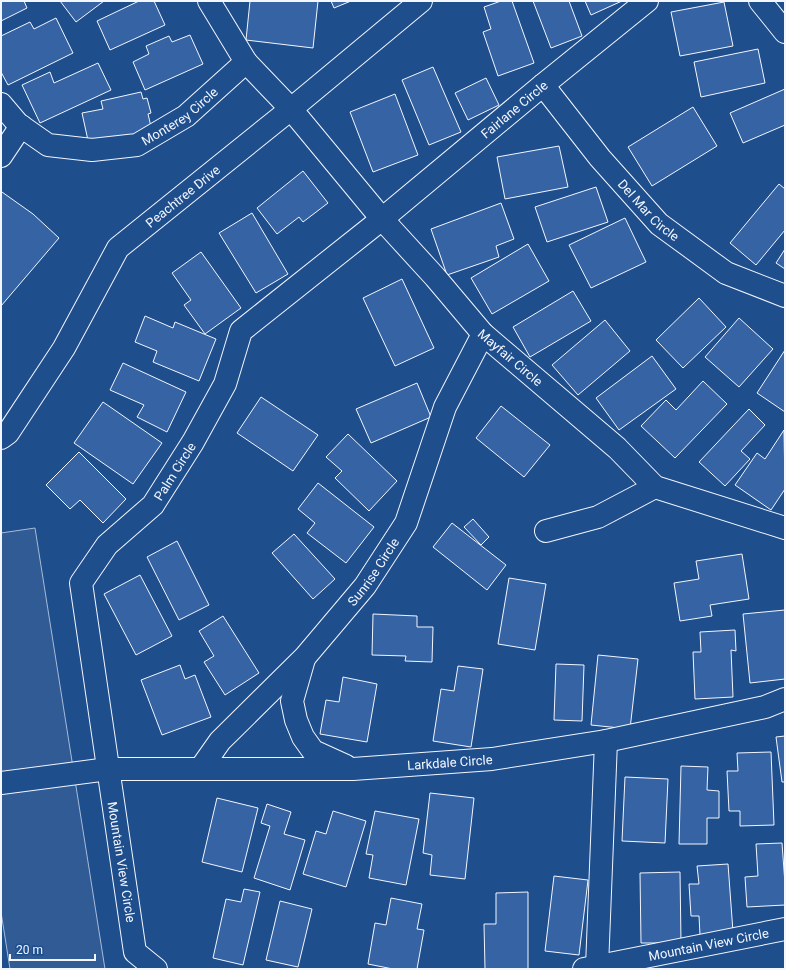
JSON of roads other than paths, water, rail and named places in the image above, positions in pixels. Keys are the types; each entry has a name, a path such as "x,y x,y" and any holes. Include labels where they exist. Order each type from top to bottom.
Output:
{"street":[{"path":"209,1 246,62"},
{"name":"Peachtree Drive","path":"1,438 8,433 64,348 118,248 291,109 421,1"},
{"name":"Fairlane Circle","path":"382,219 543,85 647,1"},
{"path":"760,1 785,32"},
{"name":"Mayfair Circle","path":"246,62 291,109 382,219 435,277 483,334 617,448 655,487 785,528"},
{"name":"Monterey Circle","path":"1,104 18,124 48,145 92,150 137,145 186,116 246,62"},
{"name":"Del Mar Circle","path":"543,85 600,158 659,224 726,273 785,296"},
{"path":"1,156 21,126"},
{"name":"Palm Circle","path":"108,769 81,582 107,545 153,505 193,442 225,384 241,332 382,219"},
{"name":"Sunrise Circle","path":"201,768 220,741 305,657 365,586 406,523 445,407 483,334"},
{"path":"546,531 598,517 655,487"},
{"path":"305,657 292,701 296,720 303,737 313,751 352,769"},
{"name":"Larkdale Circle","path":"1,783 108,769 352,769 492,759 606,741 765,707 785,699"},
{"path":"591,968 606,741"},
{"name":"Mountain View Circle","path":"108,769 135,952 156,969"},
{"name":"Mountain View Circle","path":"591,968 785,929"}]}
